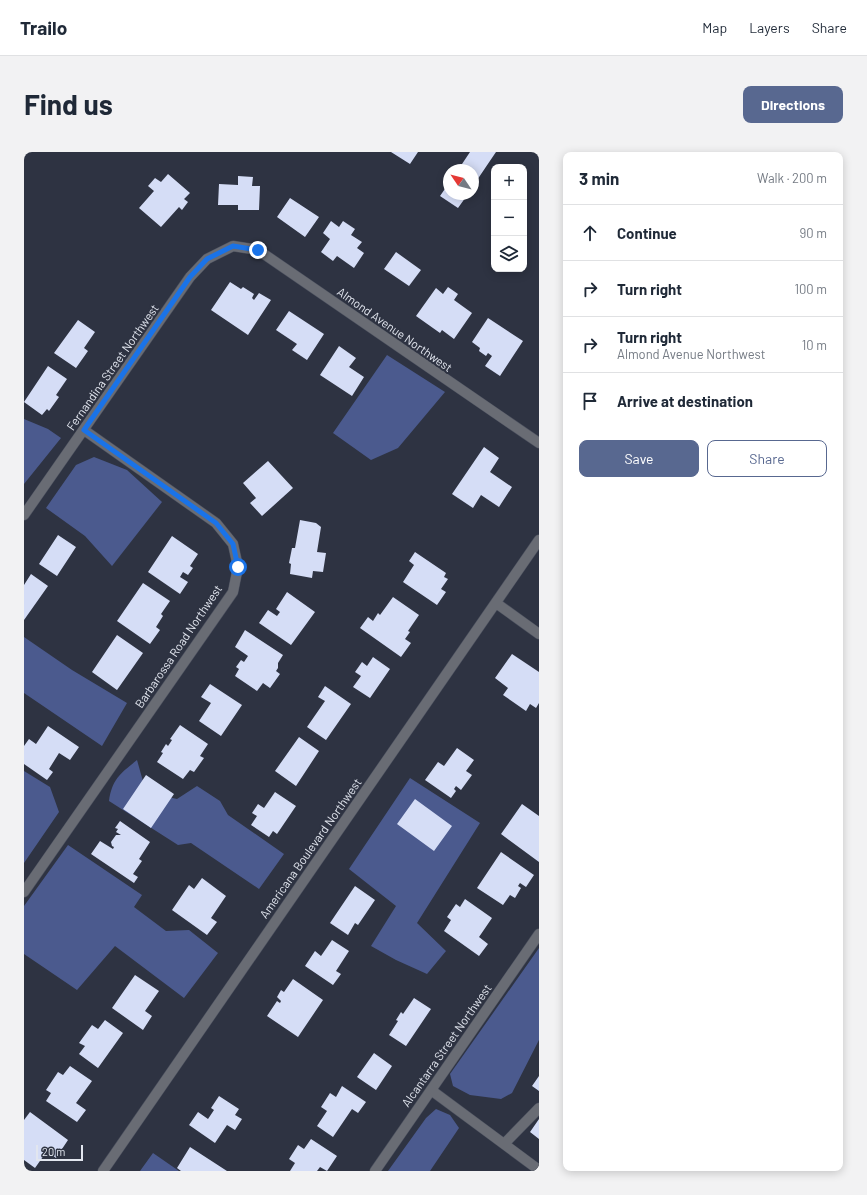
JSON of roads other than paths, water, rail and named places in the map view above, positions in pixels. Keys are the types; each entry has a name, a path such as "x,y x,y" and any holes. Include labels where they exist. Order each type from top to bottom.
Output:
{"street":[{"name":"Fernandina Street Northwest","path":"24,515 190,277 207,259 233,246"},
{"name":"Almond Avenue Northwest","path":"233,246 258,250 539,443"},
{"name":"Barbarossa Road Northwest","path":"24,892 233,592 238,567 233,544 216,523 84,430"},
{"name":"Americana Boulevard Northwest","path":"103,1171 539,540"},
{"path":"496,603 539,634"},
{"name":"Alcantarra Street Northwest","path":"375,1171 539,934"},
{"path":"431,1090 539,1170"},
{"path":"504,1144 539,1108"}]}
